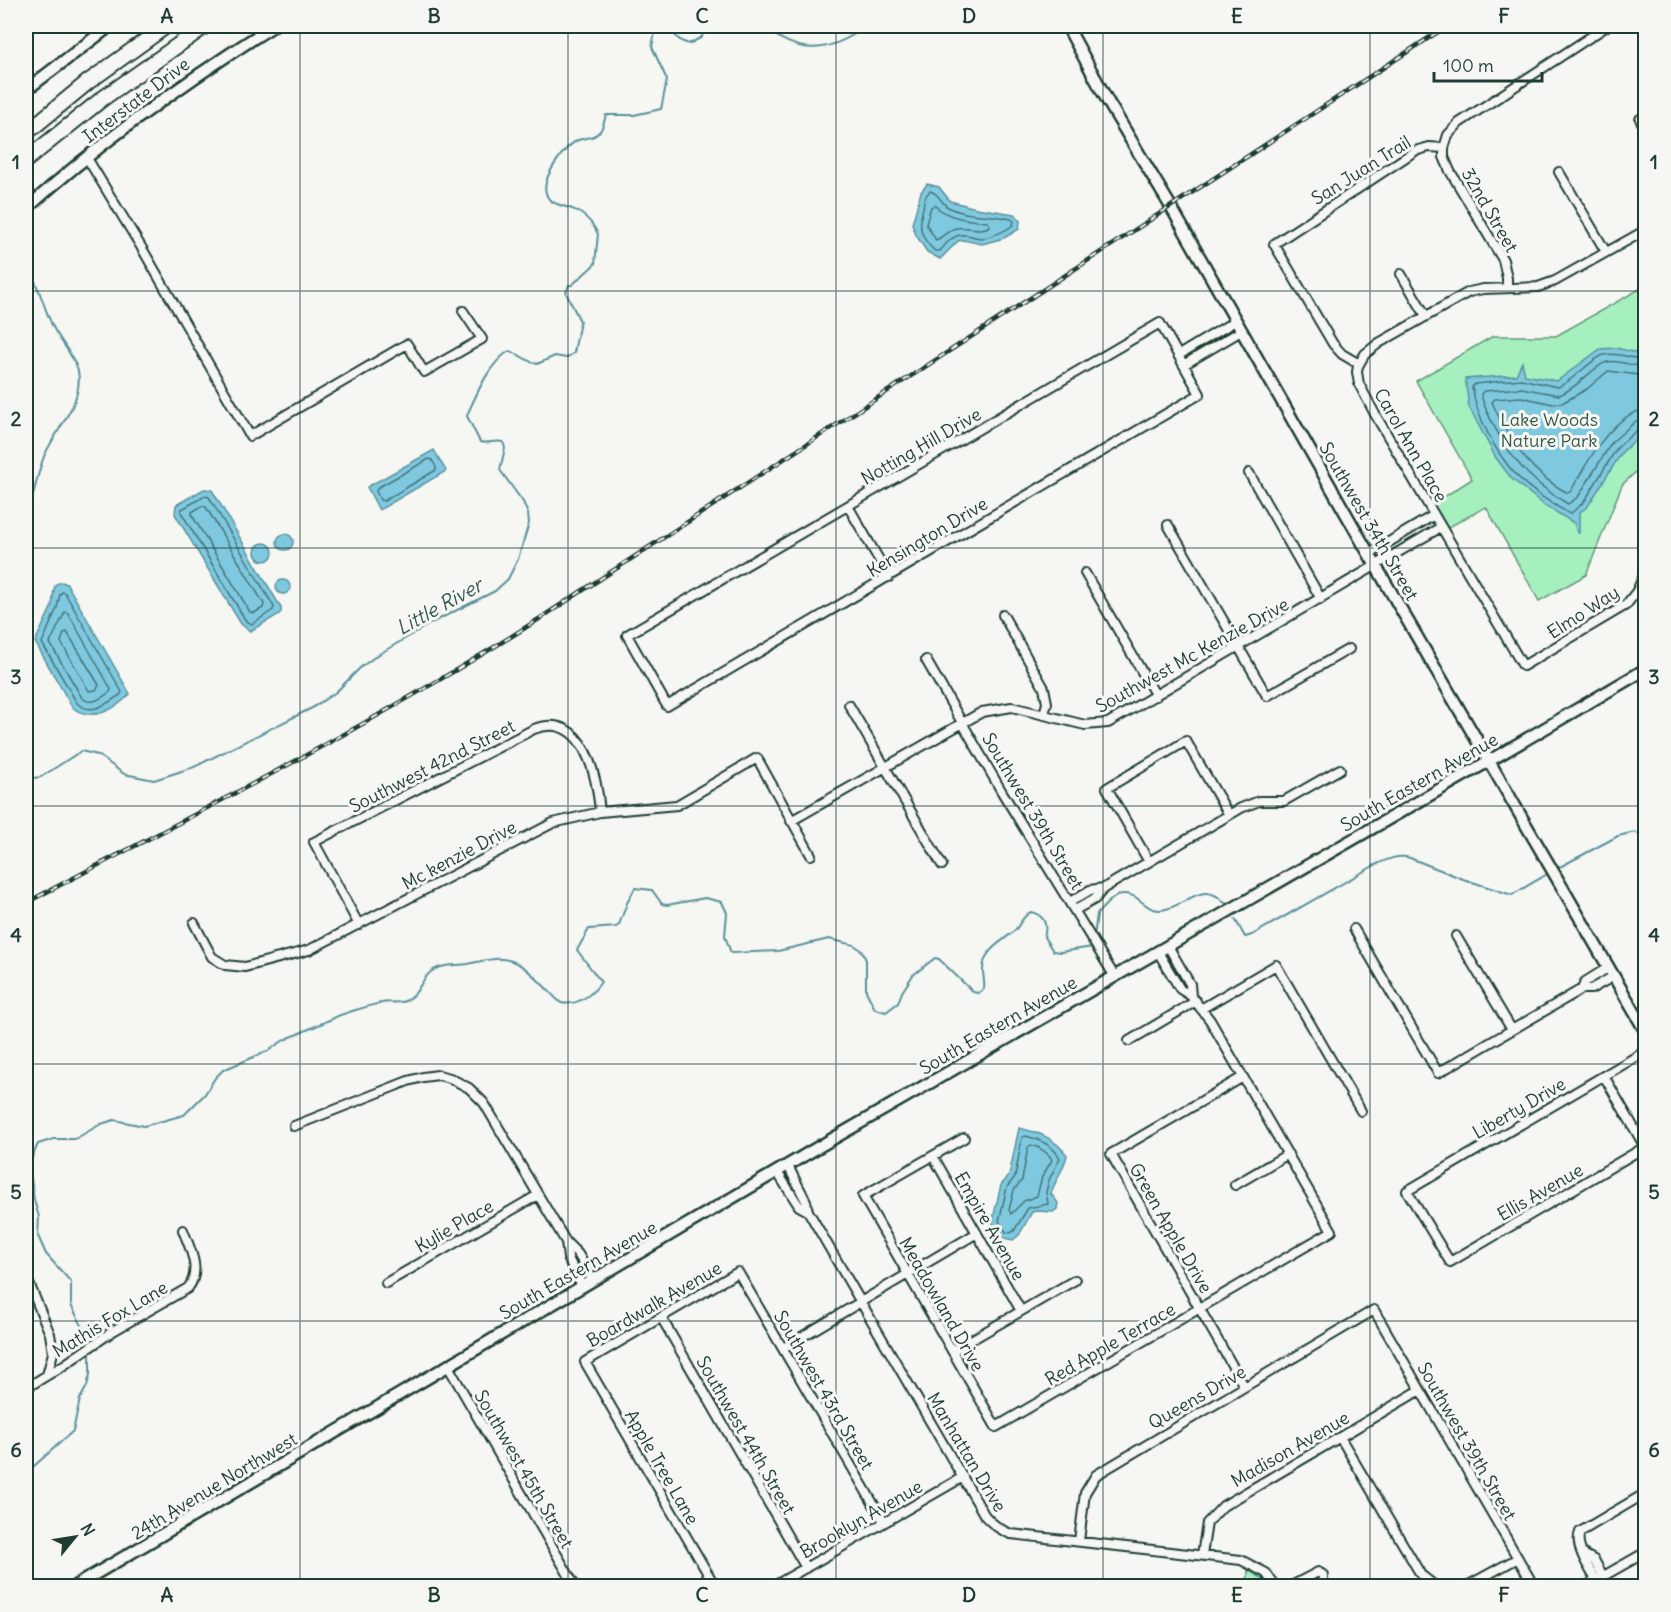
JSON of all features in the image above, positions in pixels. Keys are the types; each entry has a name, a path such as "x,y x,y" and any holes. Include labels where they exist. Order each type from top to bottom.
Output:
{"highway":[{"path":"26,133 88,82 166,26"},
{"path":"26,160 102,99 206,26"}],"street":[{"path":"26,90 110,26"},
{"name":"Interstate Drive","path":"26,209 87,158 176,90 273,26"},
{"name":"Southwest 34th Street","path":"1066,26 1646,1032"},
{"path":"1444,148 1448,135 1460,123 1608,26"},
{"path":"1640,119 1646,130"},
{"name":"San Juan Trail","path":"1359,364 1342,354 1332,344 1274,244 1415,151 1429,147 1444,148"},
{"name":"32nd Street","path":"1444,148 1444,158 1450,171 1503,261 1507,288"},
{"path":"87,158 250,436 407,344 424,372 482,339 463,311"},
{"path":"1559,172 1606,252"},
{"path":"1359,364 1365,354 1379,343 1469,292 1546,285 1646,230"},
{"path":"1401,274 1426,316"},
{"path":"1179,355 1235,321"},
{"name":"Notting Hill Drive","path":"667,706 627,635 1160,323 1200,394"},
{"path":"1185,364 1241,331"},
{"name":"Carol Ann Place","path":"1359,364 1357,372 1362,390 1523,666"},
{"name":"Kensington Drive","path":"667,706 1200,394"},
{"path":"1249,473 1321,599"},
{"path":"848,506 889,577"},
{"path":"1369,554 1434,515"},
{"path":"1168,525 1267,696 1349,649"},
{"name":"Southwest Mc Kenzie Drive","path":"791,821 982,712 1001,707 1023,709 1097,726 1114,720 1441,527"},
{"name":"Elmo Way","path":"1523,666 1626,605 1637,591 1646,571"},
{"path":"1085,573 1156,696"},
{"path":"1003,615 1044,688 1047,703 1044,714"},
{"name":"Southwest 39th Street","path":"926,660 1115,977"},
{"name":"South Eastern Avenue","path":"369,1413 777,1172 1646,669"},
{"path":"849,705 942,865"},
{"name":"Southwest 42nd Street","path":"358,925 314,842 534,729 548,725 560,727 579,742 589,759 597,783 600,812"},
{"path":"1149,862 1107,788 1186,741 1229,814"},
{"name":"Mc kenzie Drive","path":"194,923 212,957 225,965 246,967 309,950 553,823 600,812 677,805 757,758 791,821"},
{"path":"1075,910 1095,899 1104,888 1229,814 1259,801 1284,801 1340,769"},
{"path":"791,821 811,855"},
{"path":"1070,902 1090,890 1104,888"},
{"path":"1354,929 1438,1073 1582,989 1591,989 1611,972"},
{"path":"1456,936 1512,1030"},
{"path":"1163,949 1190,984 1193,999 1210,1020 1288,1154 1235,1185"},
{"path":"1201,1009 1276,965 1361,1111"},
{"path":"1129,1041 1193,999"},
{"name":"Liberty Drive","path":"1450,1262 1407,1191 1646,1052"},
{"path":"294,1126 416,1079 438,1075 450,1078 469,1088 484,1103 566,1242 578,1254 593,1280"},
{"path":"1604,1076 1645,1147"},
{"name":"Green Apple Drive","path":"1243,1077 1111,1154 1244,1386"},
{"path":"933,1156 964,1138"},
{"name":"Ellis Avenue","path":"1450,1262 1645,1147"},
{"name":"Red Apple Terrace","path":"996,1427 1332,1231 1288,1154"},
{"name":"Meadowland Drive","path":"933,1156 863,1196 996,1427"},
{"name":"Empire Avenue","path":"933,1156 1022,1311"},
{"name":"Manhattan Drive","path":"788,1166 806,1201 808,1211 985,1516 1003,1531 1011,1534 1202,1555"},
{"name":"Manhattan Drive","path":"777,1172 799,1206 808,1211"},
{"name":"Kylie Place","path":"386,1283 538,1195"},
{"name":"Mathis Fox Lane","path":"26,1388 113,1331 188,1288 195,1266 183,1230"},
{"path":"783,1348 977,1233"},
{"path":"566,1242 568,1258 582,1286"},
{"name":"Boardwalk Avenue","path":"585,1362 738,1272"},
{"name":"Southwest 43rd Street","path":"738,1272 884,1522"},
{"path":"26,1276 50,1334 53,1353 47,1375"},
{"path":"952,1351 1075,1280"},
{"name":"Southwest 39th Street","path":"1374,1310 1534,1587"},
{"name":"Queens Drive","path":"1079,1541 1085,1493 1087,1486 1096,1475 1374,1310"},
{"name":"Southwest 44th Street","path":"662,1317 806,1568"},
{"name":"Apple Tree Lane","path":"585,1362 714,1587"},
{"name":"Southwest 45th Street","path":"448,1366 575,1587"},
{"name":"Madison Avenue","path":"1202,1555 1205,1528 1215,1512 1420,1390"},
{"name":"24th Avenue Northwest","path":"75,1587 369,1413"},
{"path":"1340,1437 1421,1575 1435,1587"},
{"name":"Brooklyn Avenue","path":"774,1587 963,1477"},
{"path":"1594,1583 1594,1560 1584,1554 1577,1538 1580,1532 1646,1494"},
{"path":"1594,1583 1646,1552"},
{"path":"1202,1555 1249,1563 1266,1573 1275,1587"},
{"path":"1467,1587 1518,1558"},
{"path":"1291,1587 1318,1572 1323,1575 1323,1581 1315,1587"}],"green space":[{"name":"Lake Woods Nature Park","path":"1645,286 1645,463 1622,485 1586,575 1539,601 1486,507 1447,528 1433,504 1472,479 1416,381 1493,336 1556,336"},
{"path":"1248,1570 1263,1579 1269,1586 1247,1586"}],"water":[{"path":"927,184 939,187 950,201 1014,214 1020,221 1019,229 1004,238 982,244 958,241 940,259 927,252 912,224 921,192"},
{"path":"1616,348 1645,353 1645,431 1622,452 1588,506 1579,513 1579,533 1574,523 1544,505 1512,479 1496,458 1469,407 1465,379 1516,375 1522,362 1525,375 1557,381 1600,349"},
{"path":"434,450 446,471 379,510 367,487"},
{"path":"204,489 212,490 281,608 278,615 250,631 241,624 175,514 176,505"},
{"path":"285,534 291,536 293,542 291,548 285,550 279,548 277,542 279,536"},
{"path":"264,543 270,546 273,552 270,558 264,561 258,558 255,552 258,546"},
{"path":"283,580 288,582 290,587 288,592 283,594 278,592 276,587 278,582"},
{"path":"62,582 67,584 130,694 103,713 87,714 72,707 35,642 52,606 56,584"},
{"path":"1019,1128 1046,1137 1057,1144 1067,1155 1051,1194 1058,1203 1057,1209 1053,1212 1032,1212 1019,1235 1013,1240 1004,1238 992,1223 1001,1185 1009,1176"}],"waterway":[{"name":"Little River","path":"26,779 41,777 81,751 98,755 124,774 154,780 194,767 312,708 336,692 361,667 376,656 433,622 495,591 508,579 518,559 529,523 528,514 523,502 500,470 505,448 503,442 480,442 467,416 490,371 509,351 537,364 555,356 566,358 574,353 580,321 566,293 569,285 572,285 595,264 598,234 583,215 548,198 545,187 547,179 555,163 573,143 594,136 600,131 606,115 634,115 661,109 667,80 652,47 656,26"},
{"name":"Little River","path":"664,26 680,40 689,44 702,37 704,26"},
{"name":"Little River","path":"763,26 790,43 815,48 840,42 867,26"},
{"path":"26,265 35,280 53,327 76,365 79,383 72,406 43,459 26,525"},
{"path":"1558,868 1618,836 1635,832 1646,839"},
{"path":"1235,919 1245,937 1252,935 1375,865 1397,857 1410,858 1512,895 1549,873"},
{"path":"90,1343 71,1305 71,1282 46,1254 38,1236 39,1217 29,1164 38,1144 54,1139 75,1139 101,1124 114,1120 144,1126 184,1115 205,1094 223,1070 342,1015 385,1002 410,999 428,974 440,967 492,959 510,960 526,969 561,1003 578,1001 589,995 601,982 577,950 589,929 619,925 635,888 652,890 662,904 667,905 705,898 722,902 727,913 725,936 731,953 778,951 829,939 854,945 862,951 866,960 866,991 875,1009 886,1012 898,1003 913,975 935,958 939,959 973,992 978,993 984,989 983,970 986,957 1031,912 1039,915 1044,921 1044,937 1053,951 1060,952 1093,946"},
{"path":"1094,937 1097,914 1119,895 1129,894 1155,910 1170,908 1201,893 1217,896 1225,903"},
{"path":"26,1477 33,1467 73,1431 80,1399 90,1374 90,1349"}],"railway":[{"path":"26,903 286,766 477,658 1447,26"}]}
